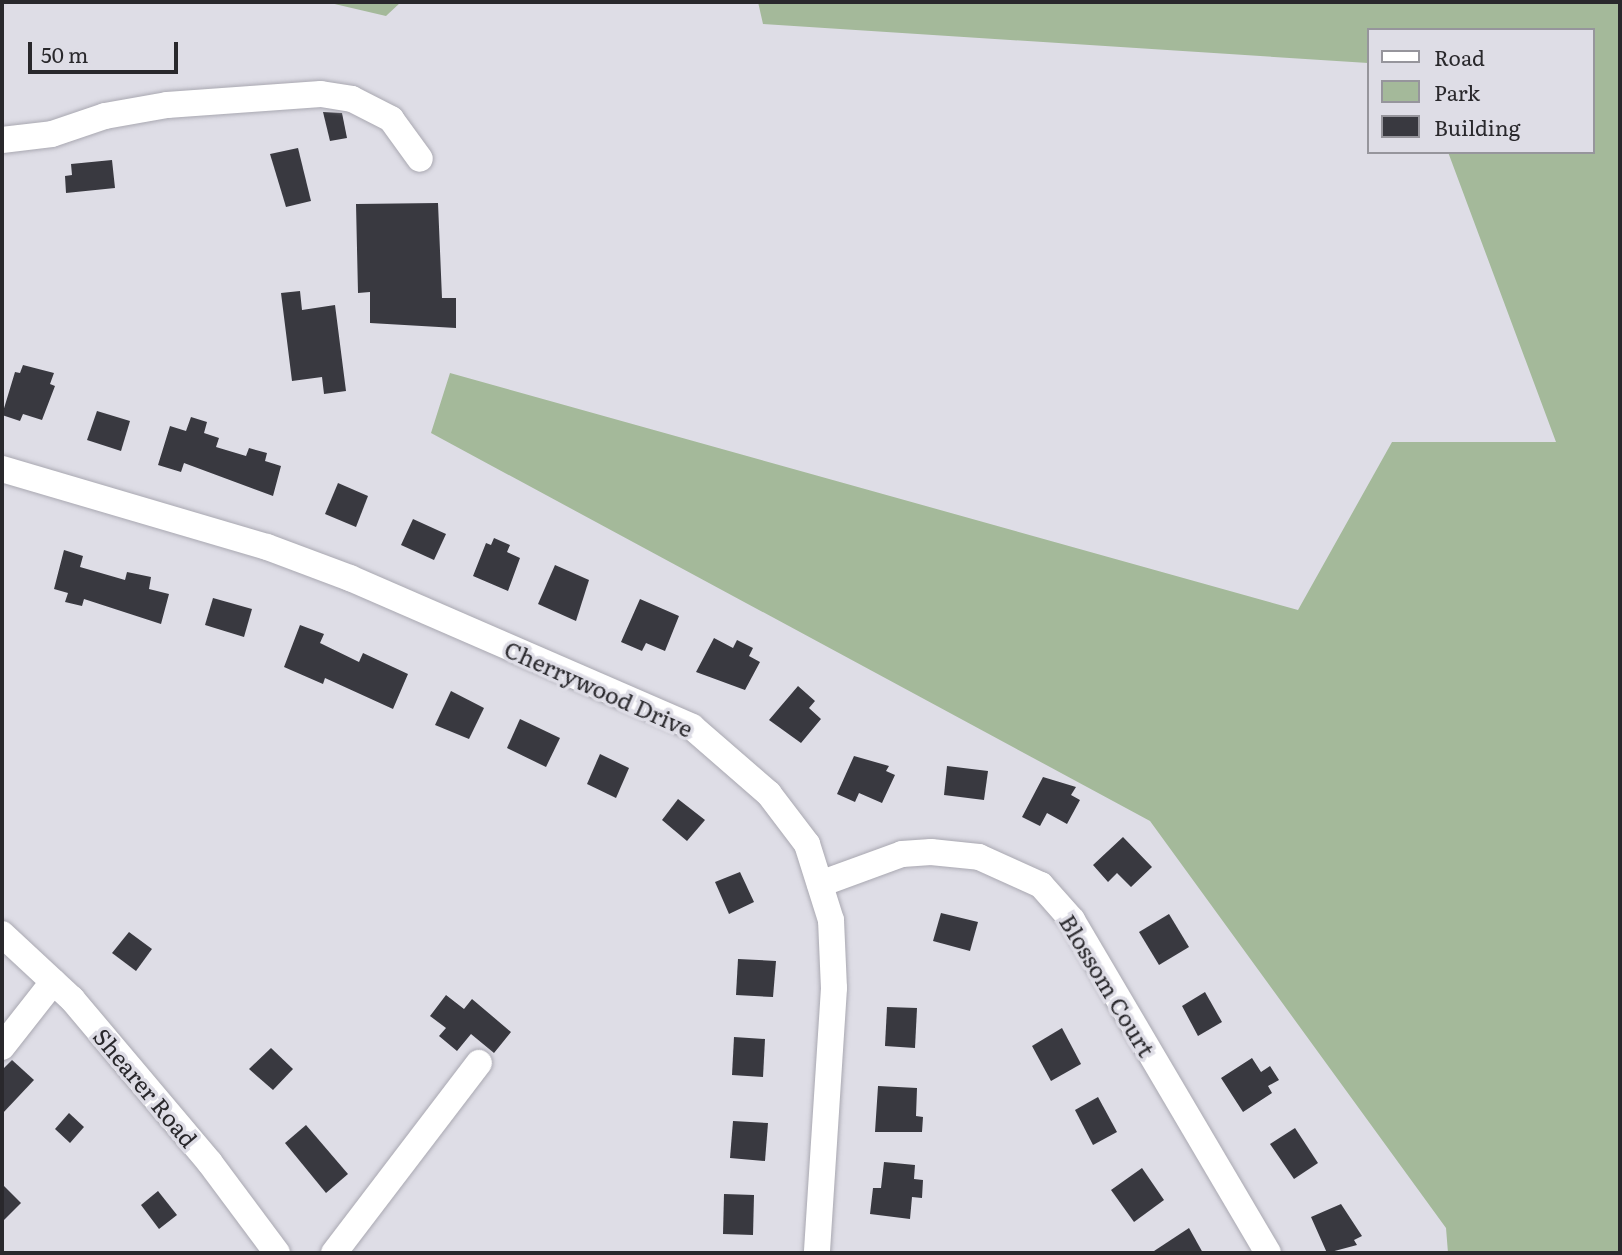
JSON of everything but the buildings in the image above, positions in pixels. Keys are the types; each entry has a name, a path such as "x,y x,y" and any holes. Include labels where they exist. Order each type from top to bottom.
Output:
{"street":[{"path":"2,140 52,134 106,116 167,105 321,94 352,99 391,119 420,159"},
{"name":"Cherrywood Drive","path":"2,469 267,547 350,578 692,727 769,794 807,844 831,920 834,988 817,1253"},
{"name":"Blossom Court","path":"820,884 901,854 931,852 979,857 1041,885 1072,920 1268,1253"},
{"name":"Shearer Road","path":"2,934 54,982 210,1163 277,1253"},
{"path":"2,1048 54,982"},
{"path":"334,1253 479,1063"}],"green space":[{"path":"326,2 401,2 386,16"},
{"path":"758,2 1620,2 1620,1253 1448,1253 1446,1228 1150,821 431,433 450,373 1298,610 1392,442 1556,442 1449,154 1594,154 1594,28 1366,28 1366,63 763,24"}]}
